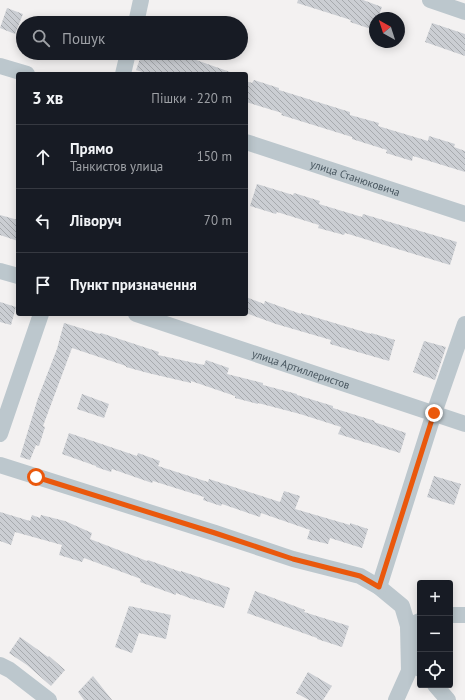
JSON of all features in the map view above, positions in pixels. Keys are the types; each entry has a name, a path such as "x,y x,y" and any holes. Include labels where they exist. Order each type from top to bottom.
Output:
{"street":[{"path":"138,16 141,0"},
{"path":"430,0 465,12"},
{"path":"123,72 126,60"},
{"path":"0,66 20,72"},
{"name":"улица Станюковича","path":"248,143 465,214"},
{"path":"0,271 16,275"},
{"path":"0,434 40,316"},
{"name":"улица Артиллеристов","path":"142,316 465,424"},
{"path":"379,587 434,413 465,324"},
{"path":"0,465 293,559 360,576 379,587 402,606 414,624 415,663 417,665"},
{"path":"453,614 465,615"},
{"path":"396,700 408,671 414,624"},
{"path":"0,665 10,670 49,700"},
{"path":"438,688 448,700"}],"building":[{"path":"298,0 363,0 382,7 380,12 369,12 369,28 350,22 351,20 297,3"},
{"path":"7,8 23,14 22,16 16,16 15,34 0,28"},
{"path":"432,23 465,34 465,56 425,42"},
{"path":"140,60 196,60 230,72 142,72 136,70"},
{"path":"254,80 279,88 279,90 350,112 350,115 379,123 378,126 428,141 429,136 455,144 454,147 465,151 465,172 413,156 412,161 386,153 387,150 352,139 352,137 281,115 282,113 248,103 248,82 252,83"},
{"path":"257,184 293,195 294,193 320,201 319,204 362,217 363,214 457,242 450,265 345,233 344,235 318,228 319,225 277,212 276,214 250,206"},
{"path":"0,215 16,219 16,240 0,235"},
{"path":"248,298 264,304 265,301 301,314 395,340 389,361 330,344 331,340 276,324 248,314"},
{"path":"0,302 16,307 11,325 0,322"},
{"path":"64,323 100,334 101,333 159,352 158,355 204,365 206,360 229,368 227,374 263,383 263,385 297,394 333,406 333,408 375,421 374,422 406,433 400,453 338,434 341,427 300,414 235,398 235,396 191,381 191,383 126,367 72,348 43,426 45,427 39,446 36,445 30,460 20,457 38,398 57,349"},
{"path":"424,341 446,347 435,380 413,372"},
{"path":"82,394 109,404 104,418 77,409"},
{"path":"69,433 137,456 138,453 160,461 158,466 208,482 209,479 280,502 284,491 300,496 295,509 368,529 362,548 330,538 328,544 307,539 310,530 261,513 260,517 222,504 221,506 203,500 204,497 153,481 152,483 112,469 111,472 62,454"},
{"path":"434,476 461,484 454,505 427,497"},
{"path":"0,512 30,521 32,515 40,518 41,515 65,521 92,533 90,539 147,561 148,560 230,588 224,608 176,593 176,595 140,582 141,579 84,558 82,562 59,555 62,545 15,532 11,545 0,541"},
{"path":"255,591 305,610 304,612 349,626 342,647 247,613"},
{"path":"129,606 171,615 166,639 139,633 132,653 115,647"},
{"path":"20,637 48,657 49,656 65,670 51,686 27,665 9,653"},
{"path":"308,672 332,686 323,700 309,700 296,693"},
{"path":"93,676 112,700 84,700 78,692"}],"route":[{"path":"36,477 293,559 360,576 379,587 434,413"}]}
